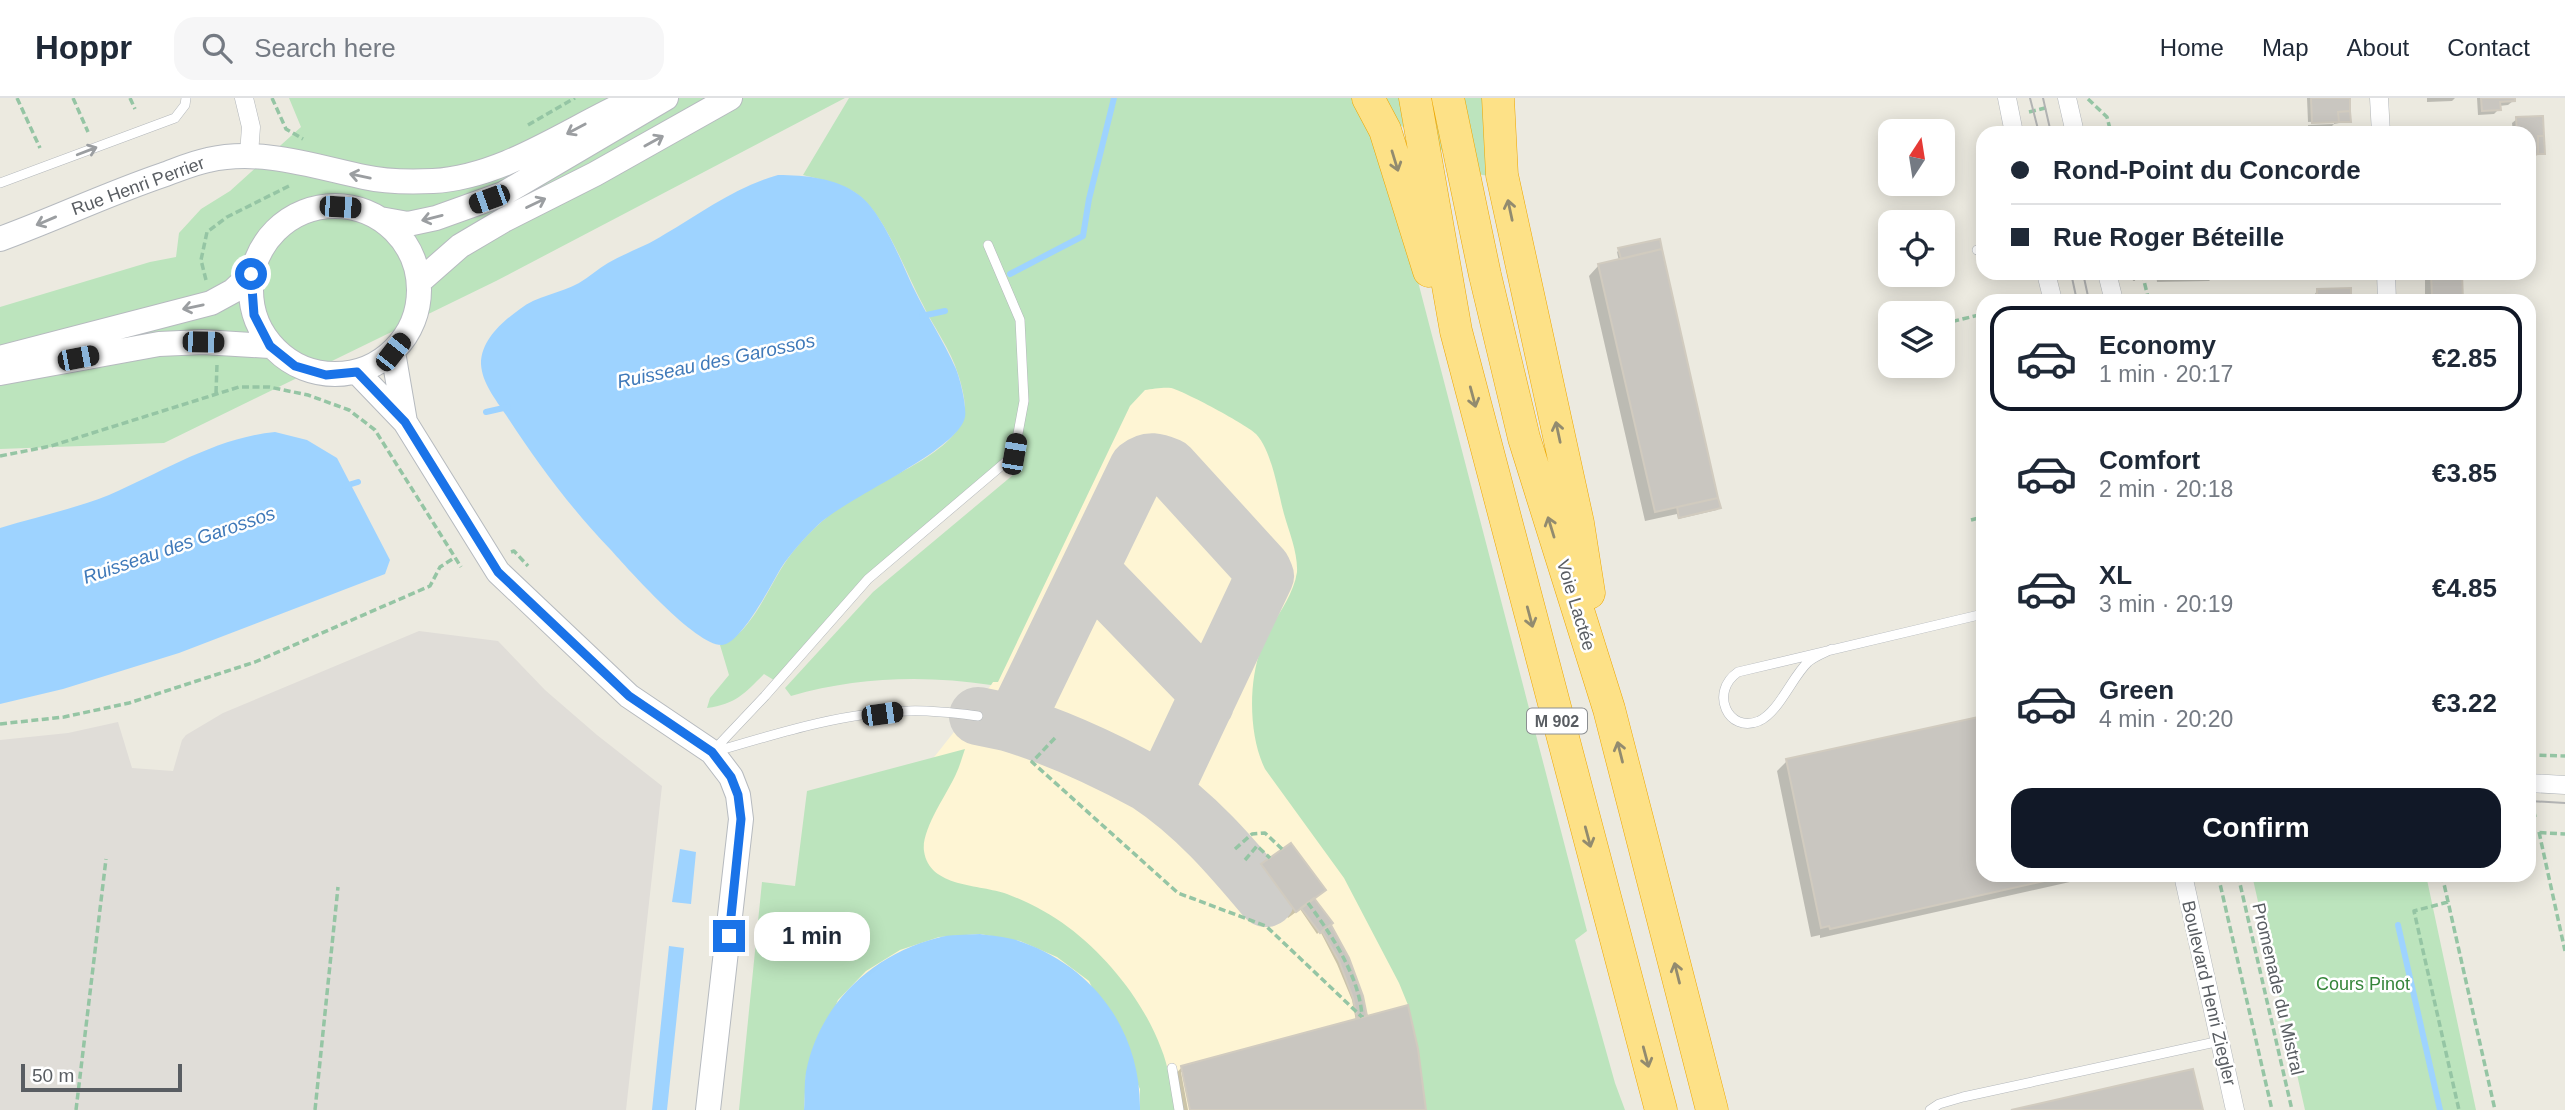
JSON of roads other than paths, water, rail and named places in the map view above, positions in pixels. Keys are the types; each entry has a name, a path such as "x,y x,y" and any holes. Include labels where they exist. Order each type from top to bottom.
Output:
{"highway":[{"path":"1368,98 1385,130 1431,280 1456,331"},
{"name":"M 902","path":"1415,98 1456,331 1661,1110"},
{"name":"Voie Lactée","path":"1448,98 1482,263 1524,438 1609,709 1712,1110"},
{"path":"1498,98 1502,175 1578,523 1609,709"}],"main road":[{"name":"Rue Henri Perrier","path":"0,239 128,187 208,160 249,155 316,165 366,178 435,181 466,176 530,153 637,98"},
{"path":"380,219 400,235 413,257 419,282 418,308 409,332 393,352 376,364 357,372 326,375 295,366 270,346 254,315 251,274 260,248 277,227 300,213 326,206 354,208 380,219 408,224 436,218 503,194 666,98"},
{"path":"419,282 460,246 730,98"},
{"path":"0,358 211,303 233,291 251,274"},
{"path":"0,373 159,344 196,342 270,346"},
{"path":"393,352 405,422"},
{"path":"357,372 405,422 498,572 629,696 712,752 731,777 738,795 741,819 709,1110"}],"street":[{"path":"244,98 251,127 249,155"},
{"path":"2379,98 2381,126"},
{"path":"2074,100 2076,126"},
{"path":"2536,783 2565,785"},
{"name":"Boulevard Henri Ziegler","path":"2185,882 2235,1110"}],"lane":[{"path":"0,183 175,118 186,98"},
{"path":"712,752 868,579 1014,454 1024,401 1020,320 988,244"},
{"path":"1832,649 1811,659 1763,719 1747,723 1731,716 1726,710 1723,693 1725,684 1738,672 1832,649 1976,616"},
{"path":"712,752 786,730 905,710 978,716"},
{"path":"1930,1110 1939,1104 1963,1097 2220,1041"},
{"path":"1171,1068 1179,1110"}],"water":[{"path":"778,175 831,181 859,195 875,213 956,369 963,393 965,417 958,430 923,459 818,525 785,562 738,635 722,645 711,642 680,621 632,573 568,501 490,391 482,371 482,355 494,332 526,305 579,283 608,263 658,238 734,193"},
{"path":"275,432 307,440 337,458 390,560 385,574 179,653 63,689 0,704 0,528 96,500 231,441"},
{"path":"680,849 696,852 691,904 672,902"},
{"path":"980,934 1017,940 1048,953 1092,986 1109,1006 1122,1029 1138,1081 1140,1110 804,1110 806,1072 813,1048 823,1025 852,986 870,970 913,946 953,935"},
{"path":"669,946 684,948 667,1110 652,1110"}],"waterway":[{"name":"Ruisseau des Garossos","path":"1010,274 1083,236 1089,199 1114,98"},
{"name":"Ruisseau des Garossos","path":"922,316 945,311"},
{"name":"Ruisseau des Garossos","path":"486,412 508,407"},
{"name":"Ruisseau des Garossos","path":"345,486 358,482"},
{"path":"2398,925 2440,1110"}],"tram line":[{"path":"2030,98 2037,126"},
{"path":"2043,98 2049,126"},
{"path":"2072,280 2076,294"},
{"path":"2084,280 2088,294"},
{"path":"2536,801 2565,803"}],"park label":[{"name":"Cours Pinot","path":"2363,984"}]}
